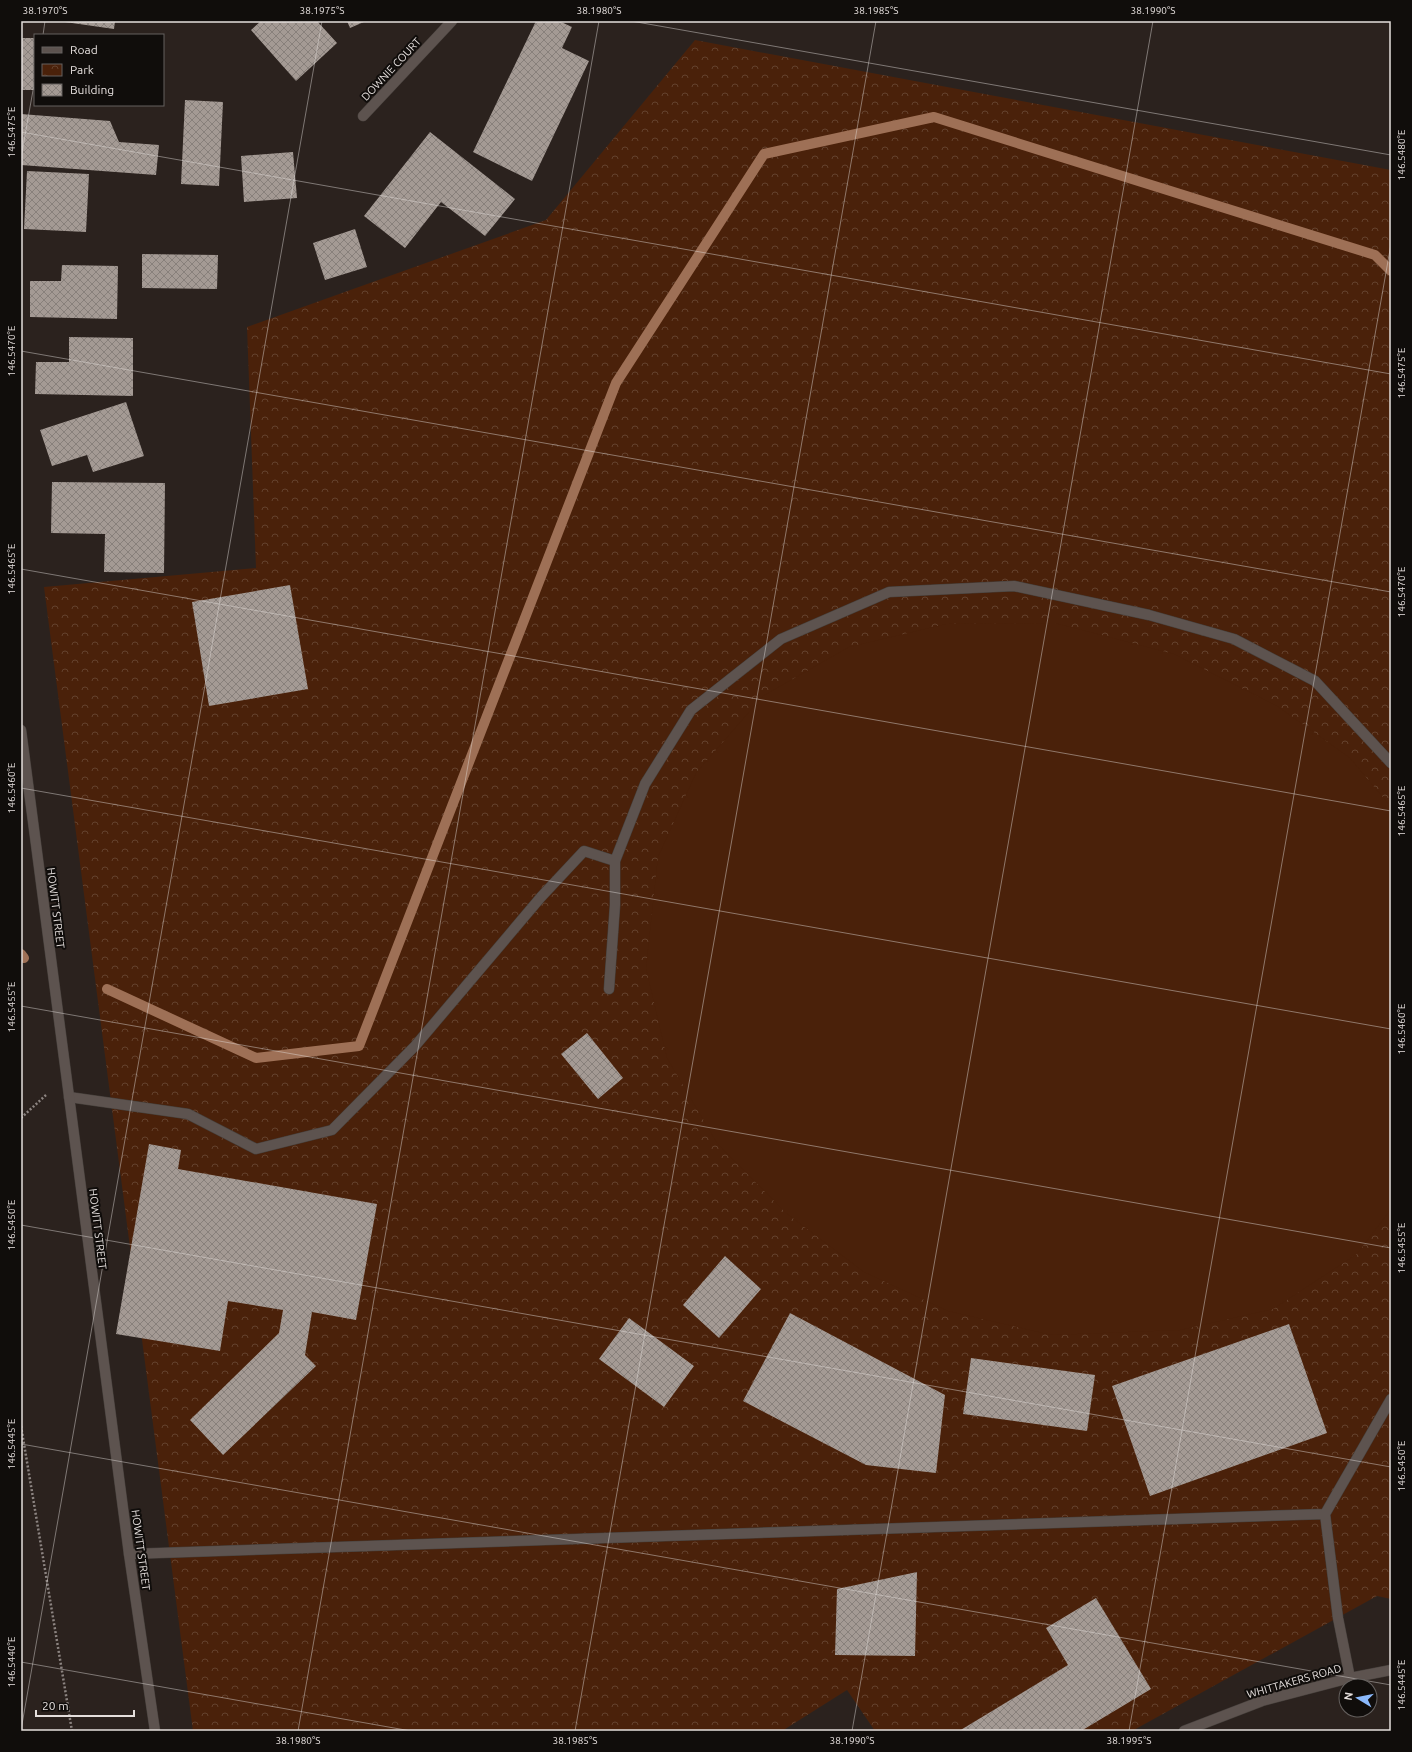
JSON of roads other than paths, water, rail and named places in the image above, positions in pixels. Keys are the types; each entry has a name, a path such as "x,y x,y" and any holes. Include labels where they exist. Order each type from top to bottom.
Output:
{"street":[{"name":"DOWNIE COURT","path":"363,116 452,21"},
{"path":"609,989 615,905 615,861 645,784 691,710 781,639 889,592 1014,586 1149,615 1234,639 1315,682 1391,763"},
{"name":"HOWITT STREET","path":"21,730 129,1554 155,1731"},
{"path":"69,1097 188,1114 256,1149 332,1130 415,1046 541,897 584,851 615,861"},
{"path":"1350,1678 1338,1618 1325,1514 1391,1399"},
{"path":"129,1554 1325,1514"},
{"name":"WHITTAKERS ROAD","path":"1350,1678 1391,1670"},
{"name":"WHITTAKERS ROAD","path":"1184,1731 1262,1701 1338,1681"}],"waterway":[{"path":"107,989 256,1058 359,1046 616,383 764,154 934,117 1375,255 1391,271"},
{"path":"21,954 24,958"}]}
